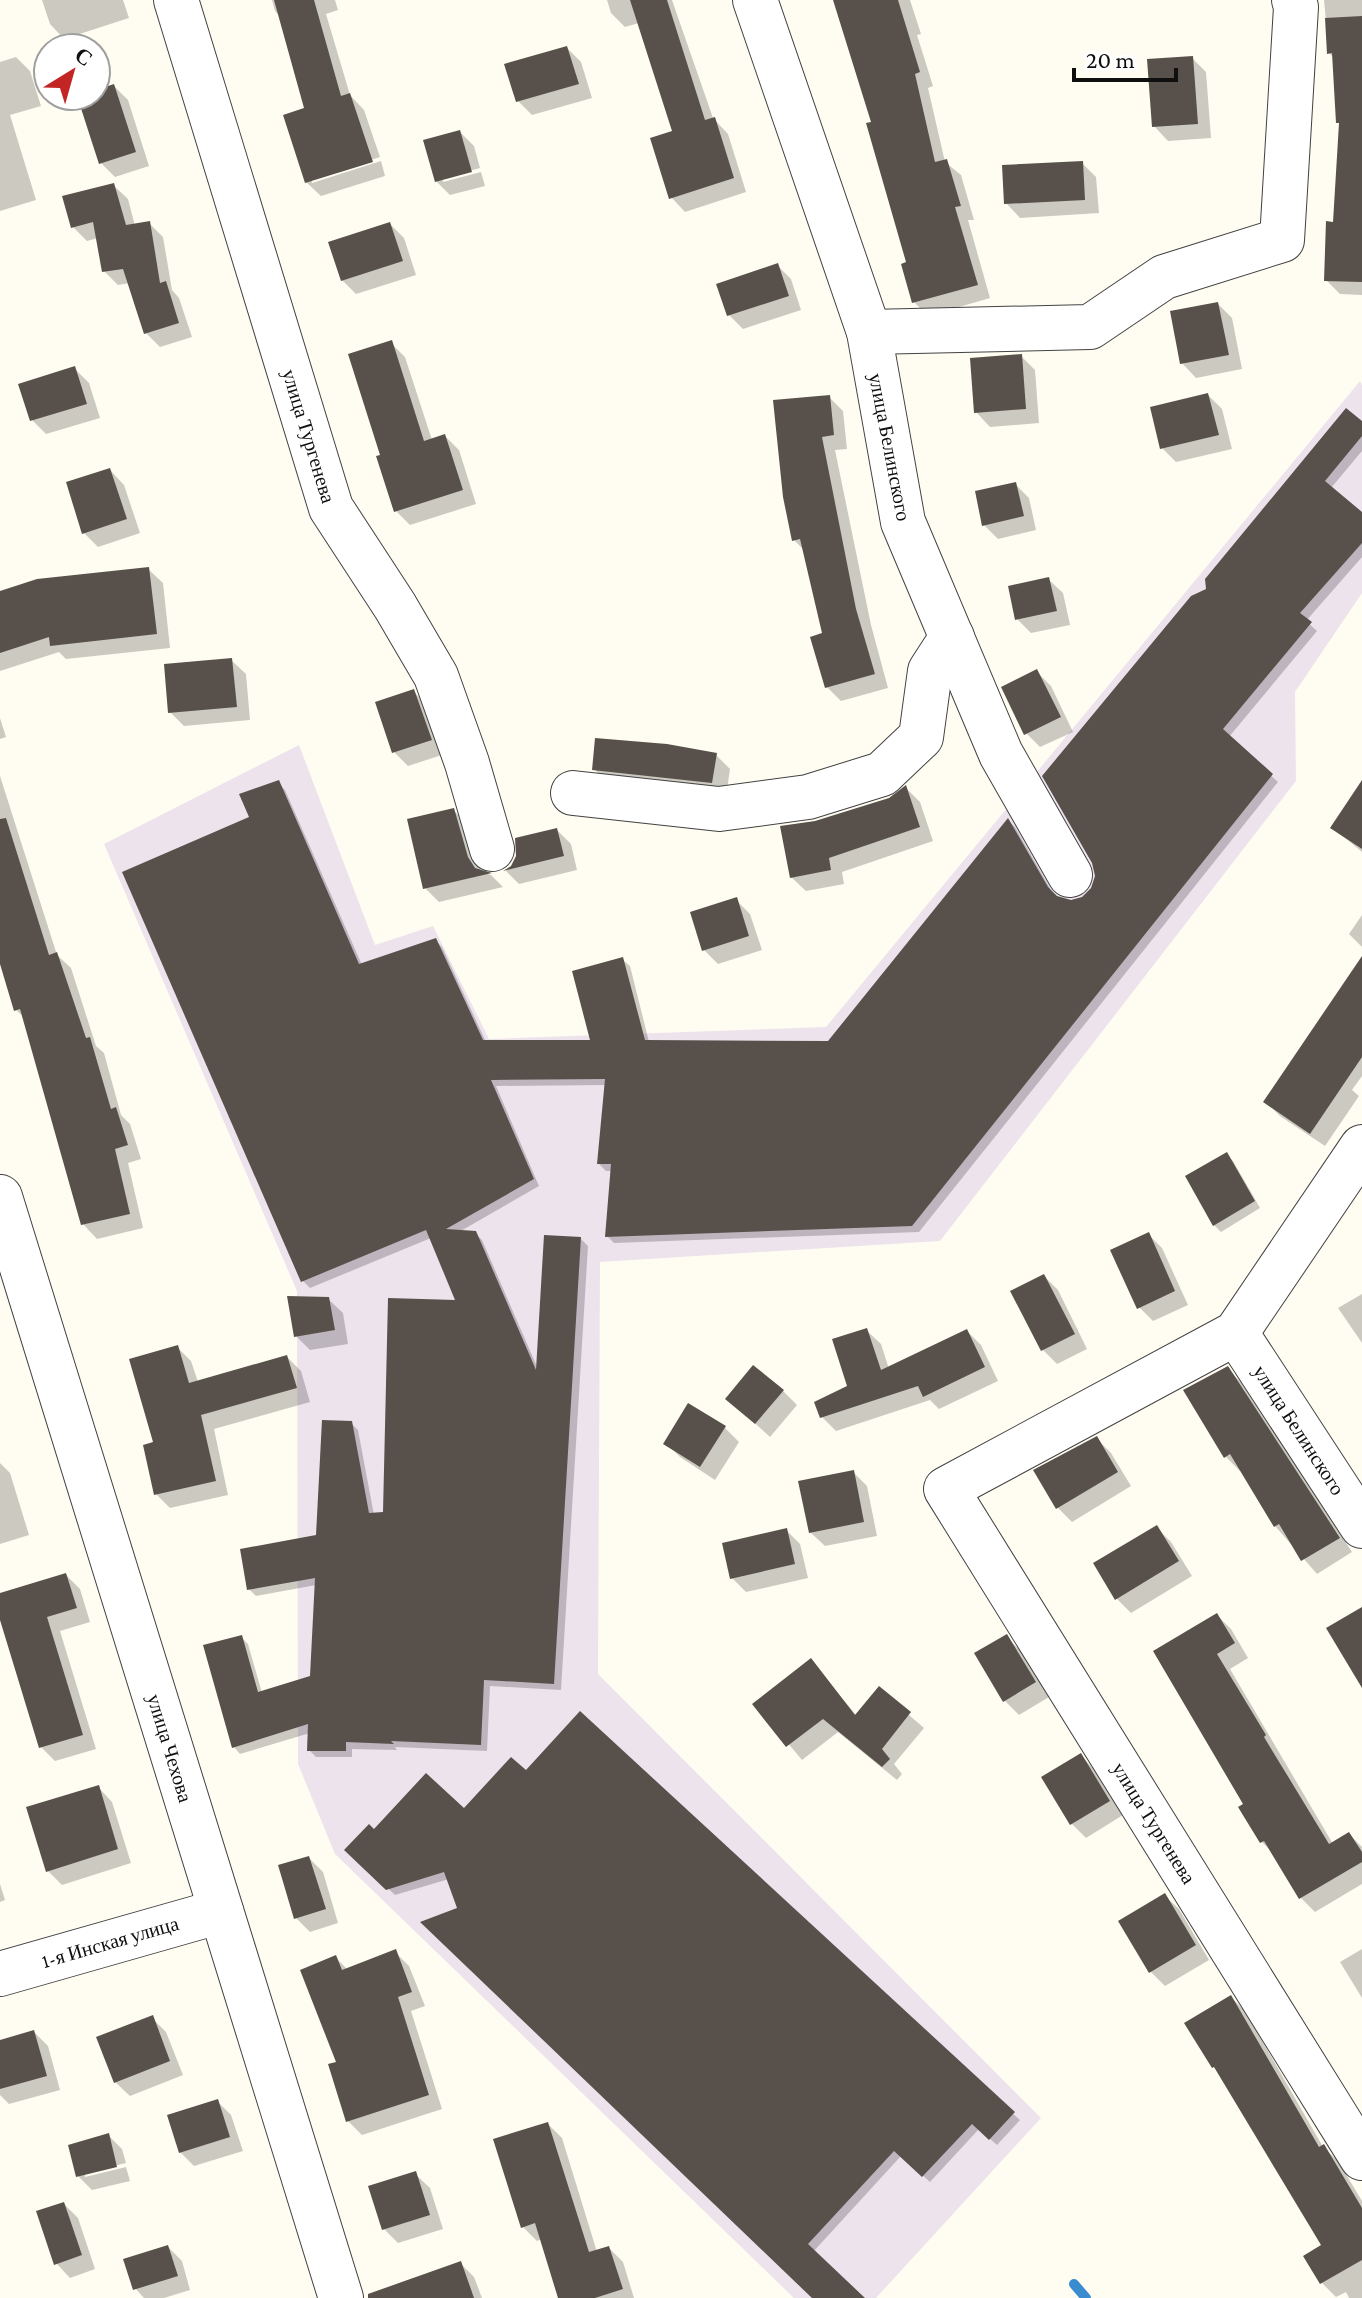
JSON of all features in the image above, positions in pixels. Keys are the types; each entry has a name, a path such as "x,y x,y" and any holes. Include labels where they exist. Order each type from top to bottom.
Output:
{"street":[{"name":"улица Тургенева","path":"176,0 331,508 436,676 467,763 492,849"},
{"name":"улица Белинского","path":"755,0 869,332 903,522 1001,754 1070,875"},
{"path":"869,332 1090,327 1164,277 1282,240 1294,0"},
{"path":"573,793 719,809 808,797 882,774 921,737 930,671 952,637"},
{"path":"1236,1333 1362,1147"},
{"name":"улица Чехова","path":"0,1197 341,2298"},
{"name":"улица Тургенева","path":"1236,1333 946,1489 1362,2158"},
{"name":"улица Белинского","path":"1236,1333 1362,1526"},
{"name":"1-я Инская улица","path":"0,1974 221,1911"}],"shaded area":[{"path":"1360,381 1362,593 1295,692 1296,781 940,1241 600,1262 598,1674 1041,2118 876,2298 794,2298 335,1854 298,1764 297,1291 104,844 299,745 375,945 433,926 489,1039 826,1027"}],"building":[{"path":"274,0 314,0 341,96 350,93 373,162 305,183 283,115 304,108"},
{"path":"630,0 667,0 705,120 715,117 734,178 669,199 650,138 672,131"},
{"path":"833,0 898,0 920,72 915,74 935,162 947,159 961,206 955,207 978,285 912,303 901,264 906,262 866,123 871,122"},
{"path":"1362,16 1362,282 1324,281 1326,221 1333,222 1339,123 1336,123 1332,53 1327,54 1325,18"},
{"path":"567,46 579,84 516,102 504,64"},
{"path":"1193,56 1198,124 1152,127 1147,59"},
{"path":"112,85 136,152 99,164 82,112 112,112"},
{"path":"460,130 472,172 435,182 423,140"},
{"path":"1083,161 1085,200 1004,204 1002,165"},
{"path":"114,183 126,225 150,221 160,283 166,281 179,323 144,334 123,269 102,272 93,222 71,228 62,196"},
{"path":"390,222 403,261 341,281 328,242"},
{"path":"778,263 789,296 727,316 716,284"},
{"path":"1218,302 1229,355 1180,364 1170,311"},
{"path":"392,340 424,441 445,434 463,490 394,512 376,456 380,455 348,354"},
{"path":"1022,354 1026,409 974,413 970,358"},
{"path":"75,366 87,404 30,421 18,384"},
{"path":"1208,393 1219,435 1160,449 1150,407"},
{"path":"830,395 834,435 822,437 856,609 875,674 825,688 810,637 822,633 800,539 792,541 783,497 773,400"},
{"path":"1346,408 1362,421 1362,436 1325,481 1362,512 1362,543 1300,613 1312,622 1223,729 1273,774 912,1226 605,1237 611,1164 597,1164 605,1079 491,1080 534,1179 446,1229 476,1231 536,1370 544,1235 581,1237 554,1684 484,1680 481,1745 346,1742 346,1751 307,1751 308,1724 232,1748 203,1645 242,1635 258,1692 310,1676 315,1578 247,1590 240,1549 316,1535 322,1420 352,1421 369,1513 383,1512 388,1298 455,1300 426,1230 301,1282 122,872 249,817 239,794 279,780 359,964 436,938 483,1040 590,1040 572,971 623,957 645,1040 828,1041 1008,818 1048,887 1057,896 1071,900 1082,897 1091,888 1095,876 1092,863 1042,776 1191,596 1206,589 1205,579"},
{"path":"110,468 127,519 82,534 66,482"},
{"path":"1016,482 1024,516 982,526 975,491"},
{"path":"149,567 157,634 50,646 49,637 0,653 0,591 37,579"},
{"path":"1049,577 1057,611 1015,620 1008,586"},
{"path":"232,658 237,707 168,713 164,664"},
{"path":"1037,669 1061,717 1024,735 1001,687"},
{"path":"414,689 432,740 392,753 375,702"},
{"path":"595,738 667,744 717,753 712,783 592,770"},
{"path":"1362,780 1362,849 1330,828"},
{"path":"906,785 920,827 829,858 831,870 790,878 780,826 815,821 889,798"},
{"path":"454,808 468,857 475,868 492,873 423,889 407,819"},
{"path":"6,818 49,955 57,952 86,1038 90,1037 111,1109 116,1107 128,1145 115,1149 130,1214 81,1225 20,1009 14,1011 0,964 0,819"},
{"path":"557,828 564,856 503,871 511,866 516,856 515,838"},
{"path":"737,897 749,936 702,951 690,912"},
{"path":"1362,956 1362,1057 1310,1134 1263,1102"},
{"path":"1227,1152 1255,1201 1213,1226 1185,1176"},
{"path":"1149,1232 1175,1291 1137,1309 1110,1250"},
{"path":"1044,1274 1075,1334 1041,1351 1010,1291"},
{"path":"287,1296 329,1297 335,1330 294,1337"},
{"path":"867,1328 881,1370 967,1329 985,1367 923,1397 918,1386 820,1418 814,1402 847,1386 832,1339"},
{"path":"178,1345 189,1383 287,1355 297,1388 201,1415 216,1481 154,1495 143,1445 153,1442 129,1359"},
{"path":"753,1365 784,1390 755,1424 725,1399"},
{"path":"1228,1366 1340,1538 1301,1561 1279,1524 1274,1527 1230,1454 1224,1458 1183,1390"},
{"path":"688,1403 726,1426 700,1467 663,1444"},
{"path":"1097,1436 1118,1472 1056,1509 1033,1470"},
{"path":"854,1470 864,1522 809,1533 798,1481"},
{"path":"1157,1525 1179,1561 1115,1600 1093,1563"},
{"path":"787,1528 795,1564 730,1579 722,1543"},
{"path":"66,1573 77,1608 47,1617 83,1735 39,1748 0,1620 0,1593"},
{"path":"1362,1607 1362,1688 1326,1628"},
{"path":"1217,1613 1235,1643 1217,1654 1266,1735 1264,1737 1329,1844 1349,1832 1362,1852 1362,1862 1299,1899 1264,1841 1260,1843 1238,1807 1243,1804 1153,1651"},
{"path":"1007,1634 1036,1682 1003,1702 974,1653"},
{"path":"811,1658 855,1715 879,1686 911,1712 882,1749 890,1759 882,1767 823,1719 786,1747 752,1704"},
{"path":"580,1711 1015,2112 989,2140 972,2124 922,2177 894,2151 808,2244 865,2298 812,2298 420,1922 457,1908 444,1872 386,1890 344,1850 369,1824 374,1829 426,1773 464,1808 511,1757 526,1770"},
{"path":"1081,1753 1110,1801 1070,1825 1041,1777"},
{"path":"99,1785 118,1849 46,1872 26,1807"},
{"path":"309,1856 326,1909 294,1919 278,1865"},
{"path":"1165,1893 1196,1945 1149,1973 1118,1921"},
{"path":"396,1949 412,1992 398,1997 429,2095 346,2122 328,2064 336,2062 300,1970 336,1955 342,1970"},
{"path":"1231,1995 1319,2147 1324,2144 1362,2208 1362,2260 1320,2284 1303,2256 1321,2245 1214,2067 1184,2023"},
{"path":"153,2015 170,2061 114,2083 96,2037"},
{"path":"34,2030 47,2076 0,2089 0,2040"},
{"path":"218,2099 230,2137 179,2153 167,2115"},
{"path":"548,2122 589,2252 609,2246 623,2289 595,2298 558,2298 535,2223 521,2228 493,2139"},
{"path":"109,2133 117,2167 76,2177 68,2145"},
{"path":"416,2171 430,2215 382,2230 368,2186"},
{"path":"64,2202 82,2255 54,2265 36,2211"},
{"path":"168,2245 178,2276 133,2290 123,2259"},
{"path":"461,2261 474,2298 368,2298 368,2294"}],"waterway":[{"path":"1074,2284 1086,2298"}]}
